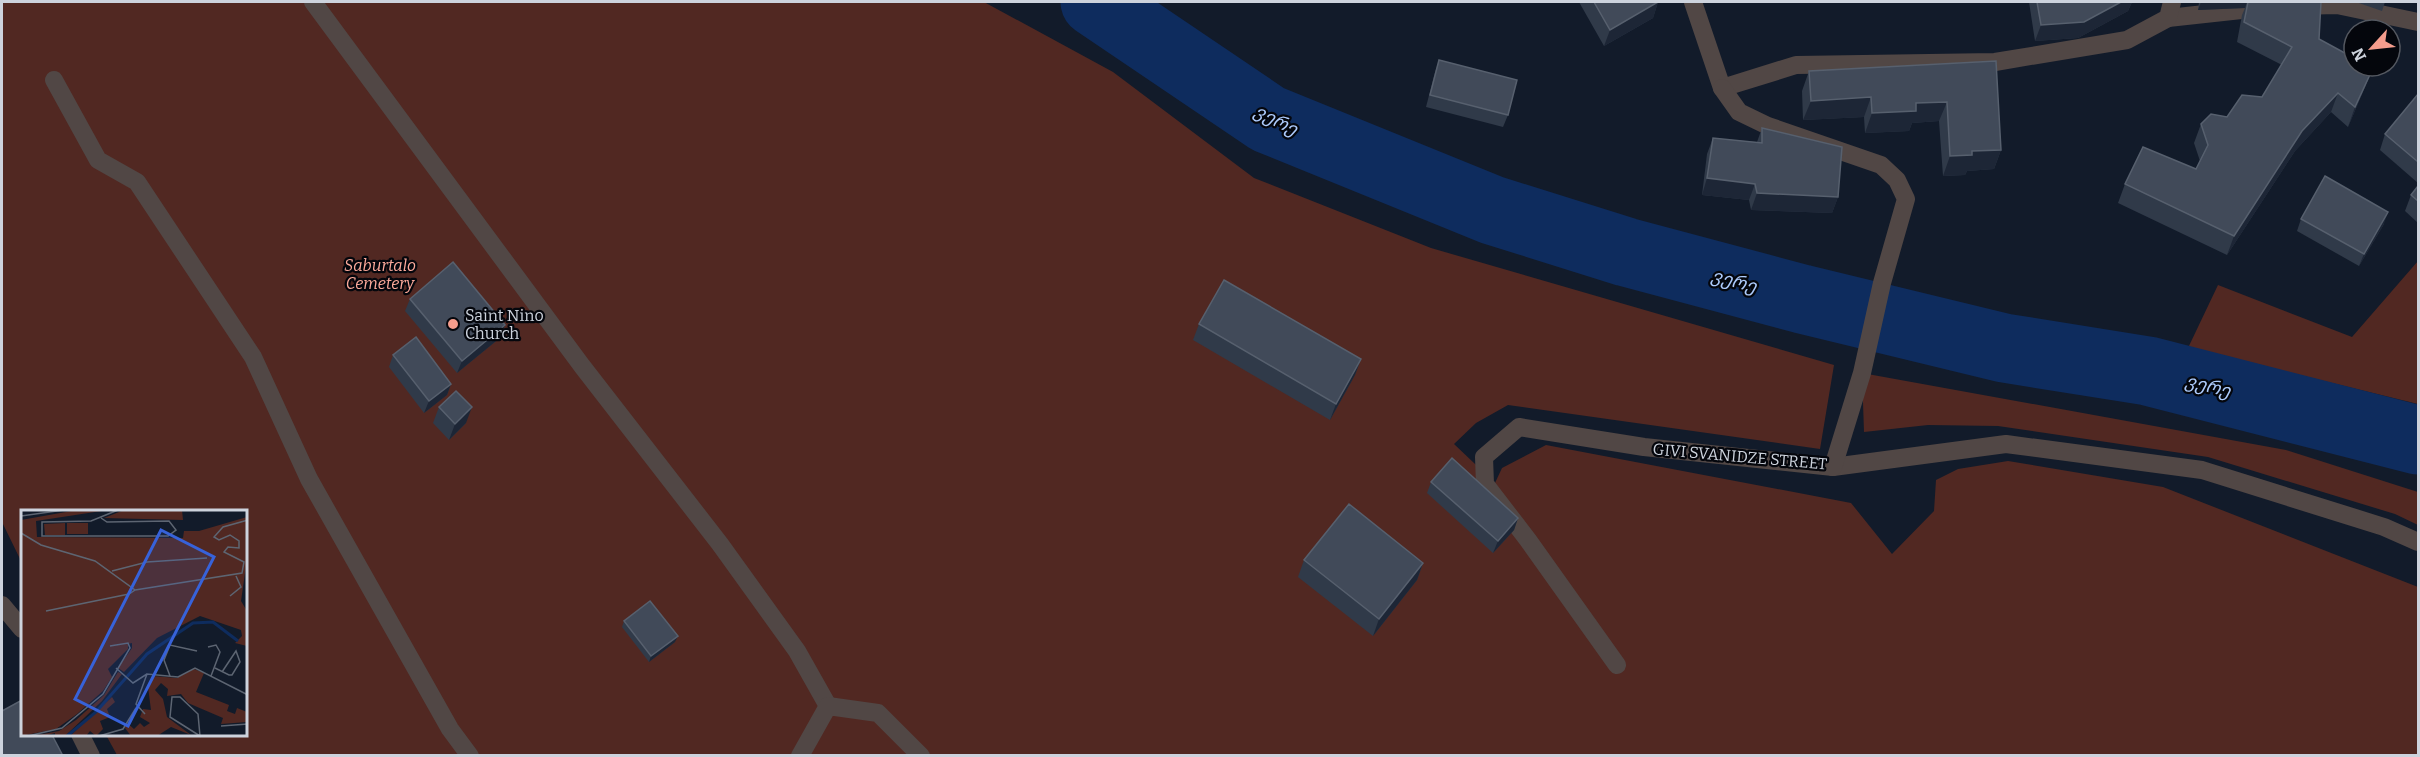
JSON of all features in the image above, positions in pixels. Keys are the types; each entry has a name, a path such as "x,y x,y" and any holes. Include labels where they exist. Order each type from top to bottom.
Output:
{"street":[{"path":"313,2 582,366 720,544 797,651 828,706"},
{"name":"GIVI SVANIDZE STREET","path":"1617,665 1485,484 1484,457 1519,427 1644,447 1833,467 1862,373 1882,283 1906,199 1897,180 1881,165 1768,126 1739,112 1722,88 1693,2"},
{"path":"1722,88 1796,65 1995,62 2127,40 2170,10 2337,5 2418,22"},
{"path":"54,80 98,160 137,182 253,357 309,479 450,729 470,756"},
{"path":"1833,467 2006,444 2202,470 2384,527 2418,542"},
{"path":"2,605 21,628"},
{"path":"800,756 828,706"},
{"path":"828,706 878,713 921,756"},
{"path":"81,736 91,756"}],"green space":[{"name":"Saburtalo Cemetery","path":"2,2 984,2 1113,72 1254,178 1431,248 1834,365 1820,449 1508,405 1476,423 1454,444 1495,483 1502,468 1546,445 1851,503 1892,554 1934,511 1936,480 1958,469 2008,461 2163,487 2418,587 2418,755 117,755 107,736 248,736 248,510 21,510 21,561 2,522"},
{"path":"2418,261 2418,404 2188,348 2218,285 2352,337"},
{"path":"1862,373 2286,450 2418,492 2418,525 2395,514 2208,457 1998,426 1928,425 1864,432"}],"building":[{"path":"1594,2 1658,2 1610,30"},
{"path":"2037,2 2121,2 2084,22 2041,25"},
{"path":"2248,2 2321,2 2319,39 2342,51 2342,78 2368,78 2355,107 2338,93 2302,131 2234,236 2125,184 2143,147 2196,169 2208,145 2201,124 2211,114 2227,117 2242,95 2262,97 2292,47 2244,22"},
{"path":"1439,60 1517,80 1508,115 1430,95"},
{"path":"1996,61 2001,150 1972,151 1972,155 1950,156 1947,102 1916,103 1916,111 1872,113 1871,97 1811,101 1809,71"},
{"path":"2418,94 2418,162 2385,134"},
{"path":"1762,128 1842,147 1838,197 1757,193 1755,184 1707,178 1713,138 1762,143"},
{"path":"2325,176 2388,212 2364,254 2301,219"},
{"path":"2418,186 2418,201 2411,195"},
{"name":"Saint Nino Church","path":"453,262 505,325 462,361 410,299"},
{"path":"1224,280 1361,359 1336,404 1199,324"},
{"path":"416,337 451,384 429,401 393,355"},
{"path":"456,391 472,407 455,424 439,407"},
{"path":"1452,458 1518,518 1498,541 1431,482"},
{"path":"1349,504 1423,563 1379,619 1304,560"},
{"path":"650,601 678,636 651,656 624,621"},
{"path":"21,701 21,736 53,736 63,756 2,756 2,711"}],"waterway":[{"name":"ვერე","path":"1095,2 1268,119 1492,210 1626,252 1802,299 2004,348 2148,371 2418,440"}],"place":[{"name":"Saint Nino Church","path":"453,324"}]}
